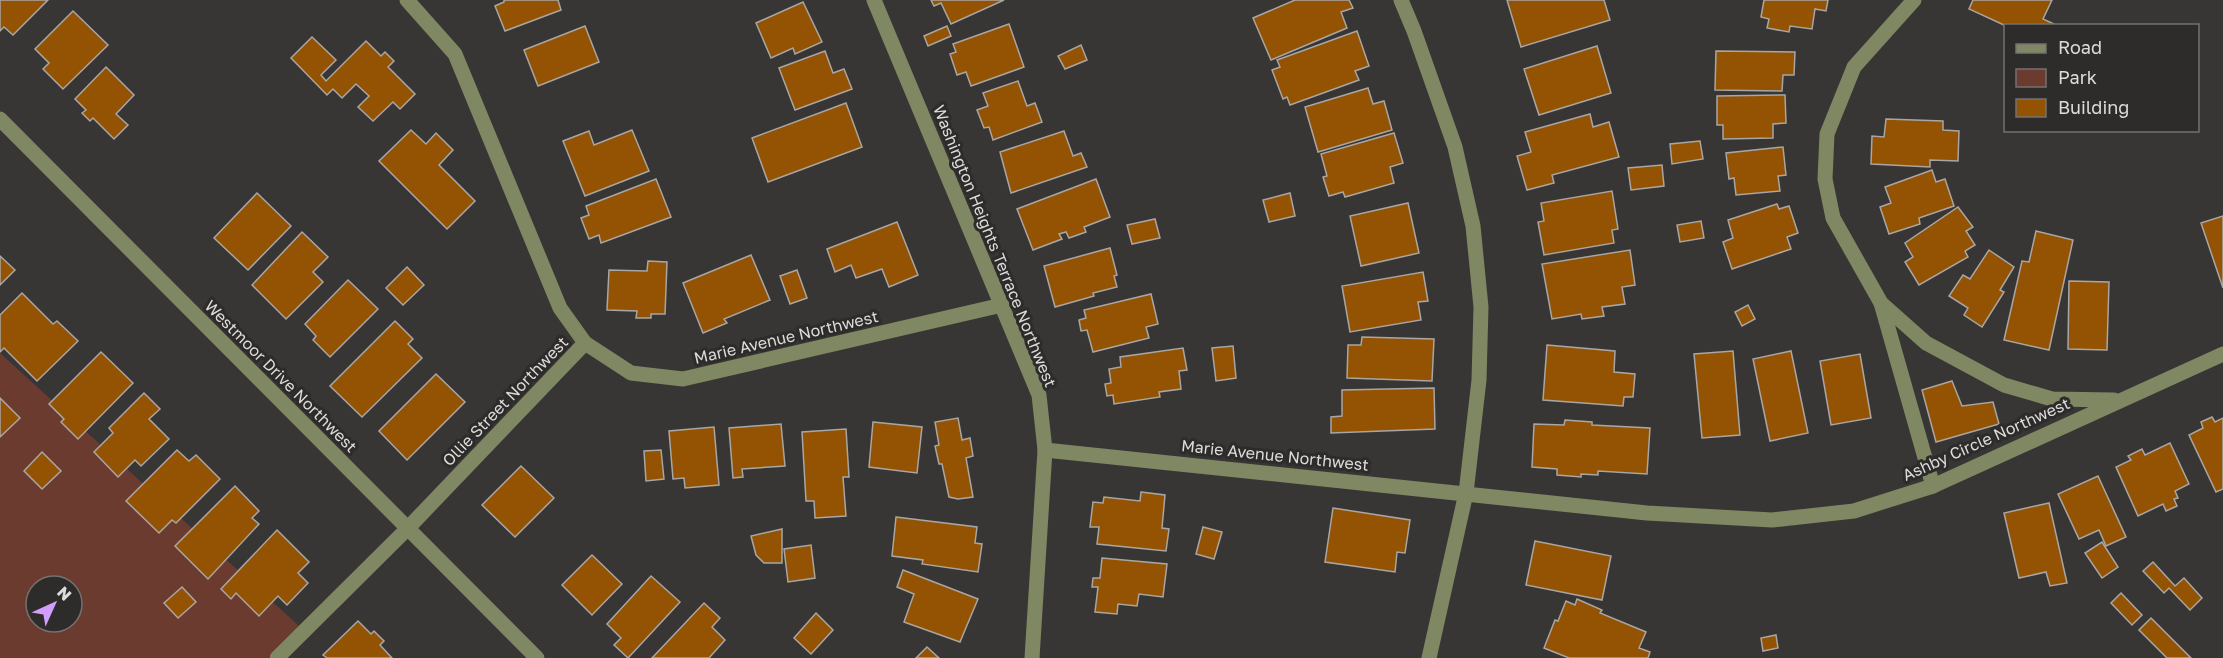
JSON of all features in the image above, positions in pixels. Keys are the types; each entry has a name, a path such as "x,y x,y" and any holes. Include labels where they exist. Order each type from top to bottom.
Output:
{"street":[{"name":"Ollie Street Northwest","path":"277,658 408,528 585,343 560,308 455,54 407,0"},
{"name":"Washington Heights Terrace Northwest","path":"874,0 1039,395 1045,450 1032,658"},
{"path":"1401,0 1455,147 1473,226 1481,307 1479,380 1466,494 1429,658"},
{"path":"1914,0 1854,67 1827,134 1825,179 1833,218 1881,303 1933,486"},
{"name":"Westmoor Drive Northwest","path":"0,119 537,658"},
{"path":"1881,303 1926,344 2004,385 2052,399 2117,401"},
{"name":"Marie Avenue Northwest","path":"585,343 631,373 683,379 1002,305"},
{"name":"Ashby Circle Northwest","path":"1466,494 1647,513 1772,520 1854,511 1933,486 2223,354"},
{"name":"Marie Avenue Northwest","path":"1045,450 1466,494"}],"green space":[{"path":"0,353 299,626 268,658 0,658"}],"building":[{"path":"0,0 48,0 13,35 4,27 0,31"},
{"path":"504,0 558,0 561,10 505,31 495,6"},
{"path":"931,0 1004,0 951,24 941,3 934,6"},
{"path":"1295,0 1349,0 1353,8 1341,12 1347,28 1271,60 1253,18"},
{"path":"1507,0 1604,0 1610,20 1521,47"},
{"path":"1764,0 1828,0 1826,11 1815,9 1812,29 1790,26 1789,32 1767,28 1769,19 1761,17"},
{"path":"1973,0 2052,0 2043,19 2054,24 2004,25 1969,9"},
{"path":"803,2 822,42 795,54 793,48 771,58 756,23"},
{"path":"73,11 108,45 63,89 43,69 49,63 35,49"},
{"path":"1009,24 1024,67 971,86 966,72 957,75 950,54 956,52 953,44"},
{"path":"585,26 599,62 538,86 524,50"},
{"path":"947,26 951,36 928,46 924,36"},
{"path":"1357,31 1369,66 1355,71 1359,80 1290,105 1287,97 1283,99 1272,70 1280,67 1277,60"},
{"path":"312,37 336,60 321,75 326,81 366,41 381,56 385,52 394,61 388,67 415,94 400,109 393,102 373,121 358,107 369,96 356,84 342,98 333,89 327,95 291,58"},
{"path":"1081,45 1087,60 1065,69 1058,56"},
{"path":"1597,46 1611,93 1539,115 1524,69"},
{"path":"825,51 833,73 844,69 852,89 795,110 779,68"},
{"path":"1716,51 1795,52 1794,75 1783,75 1782,91 1715,90"},
{"path":"106,67 134,95 116,114 128,125 114,139 93,118 90,121 82,113 86,110 75,99"},
{"path":"1018,81 1027,106 1035,103 1042,122 993,140 989,127 984,128 977,110 988,106 983,93"},
{"path":"1368,88 1373,104 1384,101 1392,130 1318,152 1305,107"},
{"path":"1785,95 1786,123 1773,124 1773,138 1723,139 1723,125 1717,125 1717,96"},
{"path":"846,103 862,147 768,182 752,138"},
{"path":"1590,114 1593,127 1609,122 1619,157 1552,175 1554,183 1527,190 1517,156 1531,152 1525,132"},
{"path":"1886,119 1943,121 1943,130 1959,131 1958,161 1930,160 1930,167 1871,164 1872,136 1884,137"},
{"path":"411,130 426,144 436,133 453,150 439,165 475,201 447,229 379,161"},
{"path":"632,130 649,171 585,196 563,141 589,131 594,145"},
{"path":"1064,131 1073,156 1081,153 1087,167 1011,193 1000,152"},
{"path":"1394,133 1403,163 1390,167 1394,183 1345,197 1343,192 1329,196 1323,177 1327,176 1321,154"},
{"path":"1700,141 1703,159 1672,164 1670,144"},
{"path":"1783,147 1786,175 1778,176 1780,191 1736,195 1734,178 1729,179 1726,153"},
{"path":"1662,165 1664,186 1631,190 1628,168"},
{"path":"1932,170 1936,182 1945,179 1954,206 1919,218 1920,224 1889,234 1880,207 1891,203 1885,187"},
{"path":"656,179 671,217 601,243 599,235 589,239 581,218 589,215 586,206"},
{"path":"1096,179 1110,217 1084,227 1086,232 1069,238 1066,232 1059,234 1062,239 1033,250 1017,209"},
{"path":"1612,191 1618,229 1612,230 1614,243 1544,255 1538,222 1544,221 1541,203"},
{"path":"257,193 291,226 248,270 214,238"},
{"path":"1290,193 1295,216 1269,222 1263,200"},
{"path":"1408,203 1419,253 1361,266 1350,216"},
{"path":"1777,204 1779,209 1789,206 1798,233 1787,237 1791,249 1732,269 1723,242 1733,238 1728,220"},
{"path":"1958,207 1973,227 1966,231 1975,245 1965,251 1968,257 1919,285 1905,262 1913,257 1905,243"},
{"path":"2223,216 2223,288 2201,223"},
{"path":"1155,219 1160,238 1132,244 1127,225"},
{"path":"1701,221 1704,238 1680,242 1677,225"},
{"path":"897,222 918,275 889,287 882,269 856,278 851,265 835,272 827,249"},
{"path":"2036,231 2073,240 2049,350 2004,340 2022,261 2029,262"},
{"path":"302,232 328,257 313,272 323,282 286,319 252,285"},
{"path":"1110,248 1117,275 1114,276 1117,287 1055,307 1044,266"},
{"path":"1630,250 1635,285 1622,287 1625,304 1602,307 1604,316 1582,319 1581,314 1552,319 1542,264"},
{"path":"1989,250 2014,267 2000,290 2004,292 1982,327 1964,315 1968,308 1949,296 1963,275 1970,279"},
{"path":"751,255 770,300 724,319 727,323 703,333 683,283"},
{"path":"0,256 15,270 0,285"},
{"path":"648,261 667,262 665,314 651,314 651,318 636,318 637,311 607,310 609,270 647,271"},
{"path":"407,267 424,285 403,305 386,288"},
{"path":"797,270 807,298 790,304 780,276"},
{"path":"1423,272 1428,301 1418,302 1421,320 1350,332 1342,286"},
{"path":"348,280 378,309 330,357 313,340 316,336 305,324"},
{"path":"2069,281 2109,282 2107,350 2068,349"},
{"path":"22,293 53,324 57,321 78,341 37,381 4,348 0,352 0,315"},
{"path":"1151,294 1158,324 1146,327 1149,338 1093,352 1087,330 1081,331 1079,320 1086,318 1084,310"},
{"path":"1748,305 1755,319 1742,326 1735,312"},
{"path":"395,321 413,339 408,344 422,358 362,417 330,386"},
{"path":"1362,337 1434,339 1432,381 1347,378 1348,345 1361,345"},
{"path":"1547,345 1615,351 1614,372 1635,374 1633,397 1624,397 1623,406 1543,400"},
{"path":"1233,346 1236,378 1216,381 1212,348"},
{"path":"1183,348 1187,370 1179,371 1181,389 1159,392 1160,397 1114,404 1113,395 1107,396 1105,384 1111,383 1109,369 1121,367 1120,357"},
{"path":"1733,351 1740,435 1702,438 1694,354"},
{"path":"1791,351 1808,433 1770,441 1753,359"},
{"path":"101,352 133,383 78,439 61,422 64,419 49,404"},
{"path":"1860,354 1871,418 1831,425 1820,361"},
{"path":"436,374 465,402 407,460 379,431"},
{"path":"1952,381 1962,406 1993,402 1999,424 1936,442 1922,390"},
{"path":"1434,388 1435,429 1331,433 1331,417 1342,416 1342,390"},
{"path":"144,393 160,409 149,419 169,439 141,466 135,460 118,477 94,452 113,433 109,428"},
{"path":"0,398 20,418 0,437"},
{"path":"2212,417 2215,422 2223,418 2223,489 2216,492 2189,435 2203,428 2201,422"},
{"path":"958,418 962,440 970,438 973,456 966,458 973,497 958,499 949,497 942,464 939,464 935,446 939,445 935,422"},
{"path":"1565,420 1592,422 1592,425 1650,428 1647,474 1598,471 1598,475 1581,474 1581,477 1557,475 1557,469 1532,467 1534,424 1564,425"},
{"path":"873,422 922,427 917,473 869,467"},
{"path":"781,424 785,466 742,469 743,477 733,478 729,428"},
{"path":"714,427 719,485 685,488 684,478 673,479 669,431"},
{"path":"846,429 849,477 843,477 846,516 815,518 814,501 806,501 802,432"},
{"path":"2170,443 2189,484 2175,491 2178,498 2174,499 2177,506 2166,511 2163,504 2138,516 2116,467 2131,460 2128,456 2142,449 2145,455"},
{"path":"177,450 189,461 196,455 220,479 176,523 172,520 159,533 126,501"},
{"path":"661,450 664,479 646,481 644,451"},
{"path":"42,452 61,471 42,489 24,471"},
{"path":"521,466 554,498 515,537 482,505"},
{"path":"2098,476 2126,537 2106,546 2099,530 2079,539 2058,494"},
{"path":"235,486 259,511 252,518 259,524 208,579 175,546"},
{"path":"1141,492 1165,495 1162,528 1169,529 1166,551 1097,544 1099,527 1090,527 1093,502 1103,503 1104,497 1140,501"},
{"path":"2049,503 2067,583 2050,586 2046,572 2019,578 2004,513"},
{"path":"1333,508 1410,520 1405,553 1397,552 1395,572 1325,562"},
{"path":"896,517 977,527 975,543 982,544 978,572 922,564 923,560 892,556"},
{"path":"1203,527 1222,532 1214,559 1196,554"},
{"path":"782,529 782,563 764,563 756,555 751,536"},
{"path":"277,530 309,562 298,573 308,583 287,605 278,596 259,616 236,593 231,599 221,589"},
{"path":"1535,541 1611,556 1602,600 1526,585"},
{"path":"2102,542 2118,567 2102,578 2085,553"},
{"path":"811,545 815,578 788,582 784,549"},
{"path":"592,555 622,584 592,615 562,585"},
{"path":"1102,558 1167,564 1163,597 1139,594 1137,606 1118,604 1117,614 1095,612 1098,587 1092,587 1093,578 1100,578"},
{"path":"2153,562 2175,586 2184,578 2202,598 2190,610 2169,588 2164,593 2143,571"},
{"path":"903,570 978,599 960,642 904,622 914,594 897,587"},
{"path":"651,576 680,602 628,658 614,645 621,638 607,624"},
{"path":"182,587 196,602 178,618 164,603"},
{"path":"2121,593 2142,615 2132,625 2111,603"},
{"path":"1577,599 1602,610 1600,613 1646,632 1639,648 1650,652 1648,658 1569,658 1544,648 1555,620 1558,621 1566,601 1575,605"},
{"path":"704,603 720,618 712,627 725,640 709,658 652,658"},
{"path":"816,613 833,630 811,654 794,638"},
{"path":"2151,618 2191,658 2167,658 2139,630"},
{"path":"358,621 371,634 374,631 384,641 380,645 392,658 327,658 323,655"},
{"path":"1776,635 1778,648 1763,651 1761,638"},
{"path":"927,647 939,658 916,658"}]}
